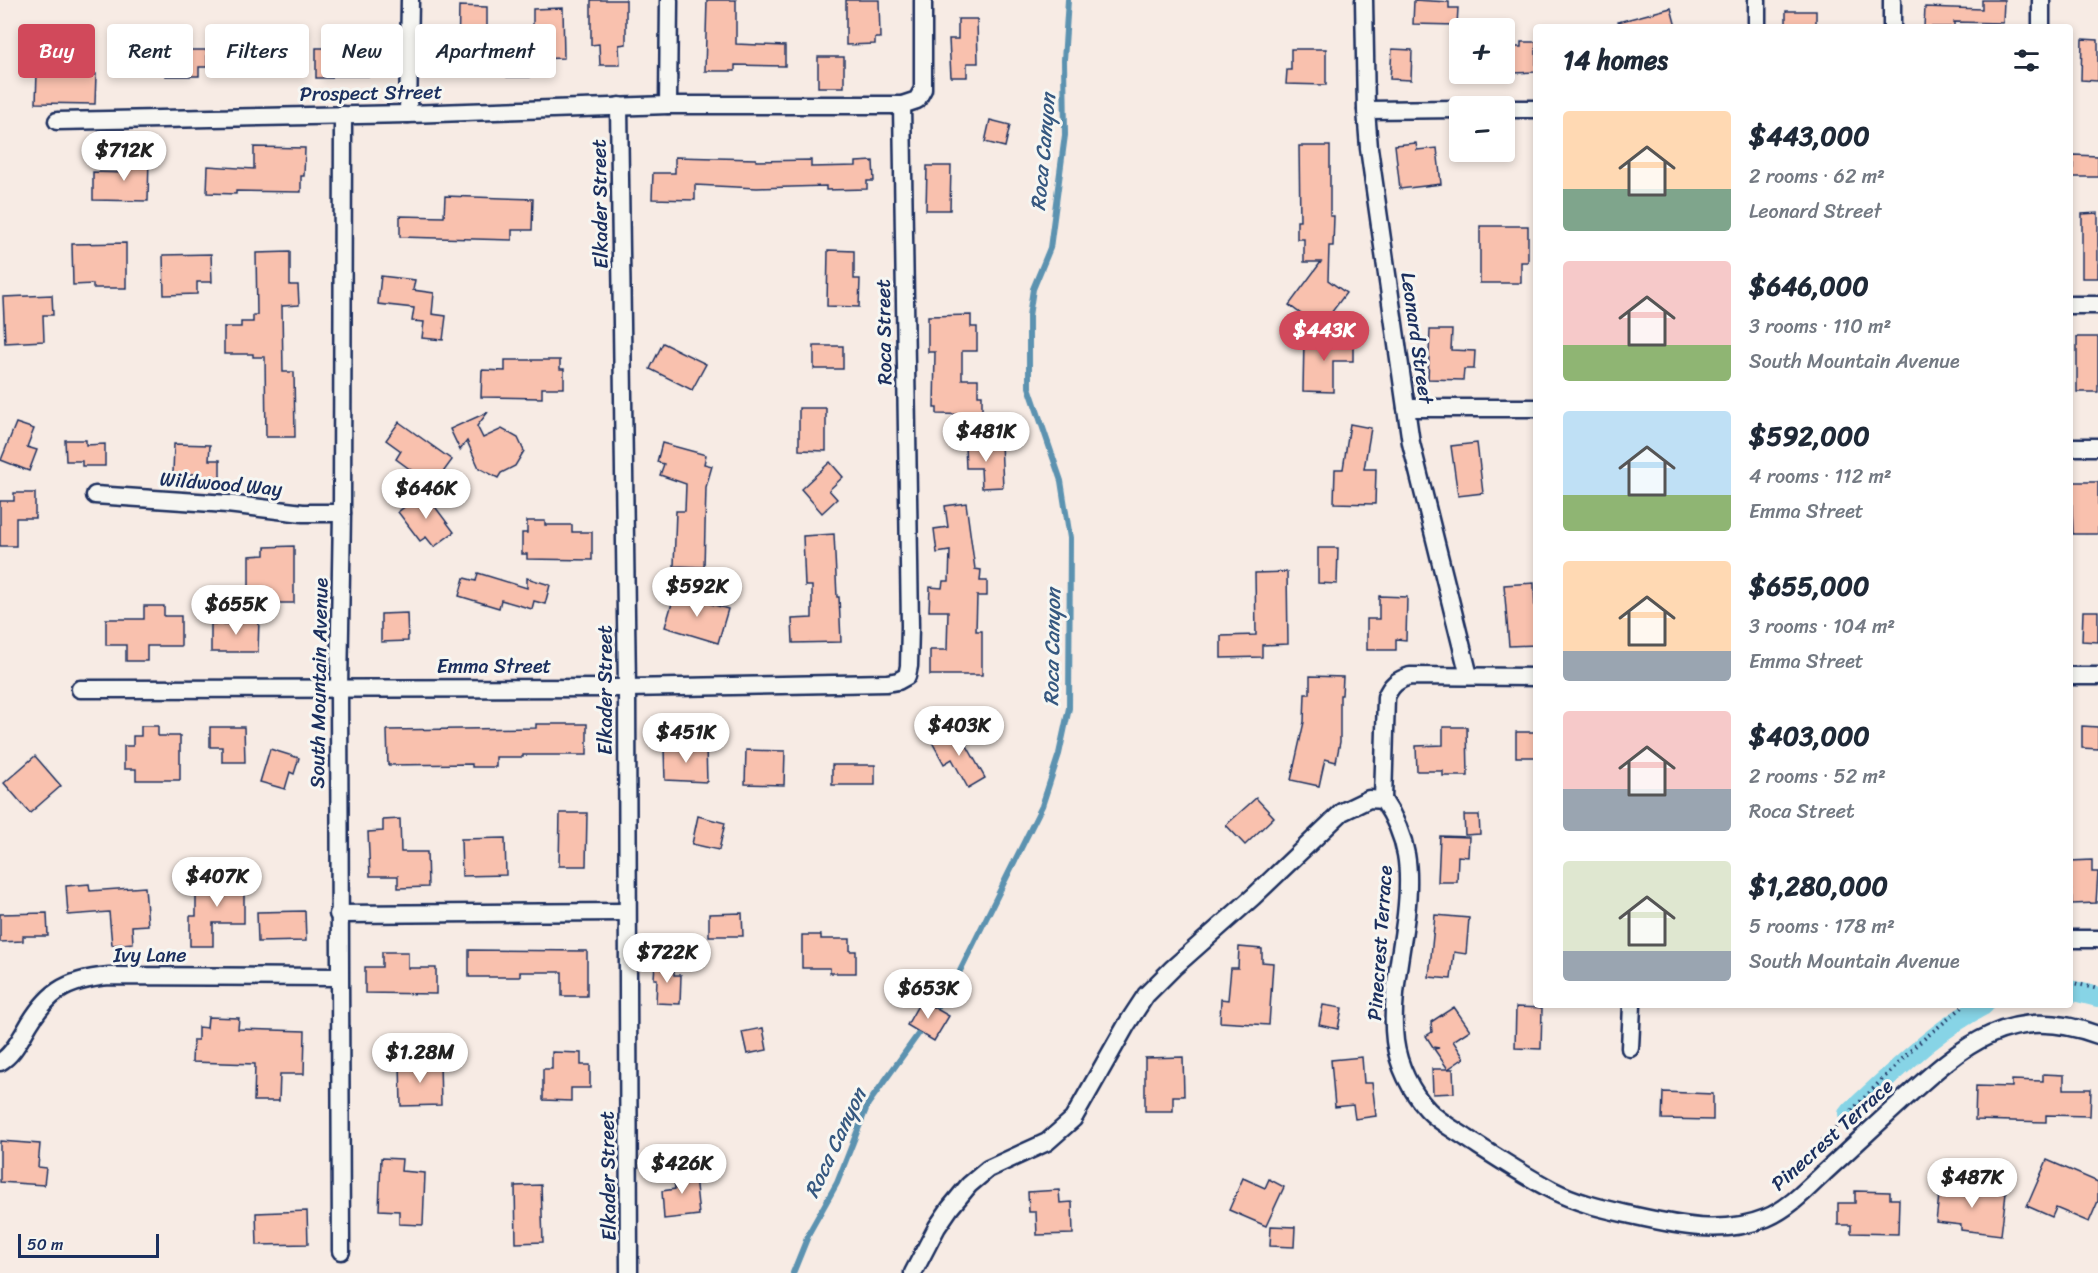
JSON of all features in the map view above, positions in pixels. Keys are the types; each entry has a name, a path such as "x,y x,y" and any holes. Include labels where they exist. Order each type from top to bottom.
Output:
{"street":[{"path":"408,114 410,0"},
{"path":"668,105 669,0"},
{"path":"902,105 917,100 923,89 923,0"},
{"name":"Leonard Street","path":"1364,0 1368,148 1411,443 1469,676"},
{"path":"1757,0 1757,24"},
{"path":"1892,0 1892,24"},
{"path":"2041,0 2041,24"},
{"name":"Prospect Street","path":"57,121 408,114 668,105 902,105"},
{"name":"Roca Street","path":"902,105 910,626 907,676"},
{"name":"Elkader Street","path":"619,106 627,688 629,1273"},
{"path":"1366,110 1449,109"},
{"path":"1515,109 1533,109"},
{"name":"South Mountain Avenue","path":"341,1251 338,914 343,115"},
{"path":"2073,305 2098,305"},
{"path":"1406,408 1533,408"},
{"path":"2073,447 2098,447"},
{"name":"Wildwood Way","path":"95,495 227,504 303,513 342,513"},
{"name":"Emma Street","path":"80,689 627,688 887,683 907,676"},
{"path":"913,1273 943,1217 969,1185 988,1169 1047,1142 1073,1119 1146,995 1342,812 1369,799 1383,800 1386,697 1390,687 1410,676 1533,677"},
{"path":"2073,676 2098,676"},
{"name":"Pinecrest Terrace","path":"1383,800 1403,837 1408,858 1408,895 1394,1010 1395,1042 1400,1063 1408,1080 1429,1111 1448,1126 1529,1179 1558,1193 1604,1209 1685,1227 1730,1228 1752,1223 1768,1217 1798,1197 1931,1074 1963,1048 2009,1028 2032,1025 2075,1026 2098,1035"},
{"path":"338,914 626,912"},
{"path":"2073,939 2098,939"},
{"name":"Ivy Lane","path":"0,1062 13,1050 33,1016 46,1001 70,983 84,978 109,976 339,977"},
{"path":"1630,1048 1632,1008"}],"path":[{"path":"2073,983 2098,989"},
{"path":"1802,1169 1822,1140 1914,1047 1961,1008"}],"building":[{"path":"591,0 626,0 626,44 619,45 620,65 600,65 599,44 591,45"},
{"path":"707,0 736,0 736,44 785,46 785,66 735,65 735,71 705,71"},
{"path":"846,0 879,0 880,38 875,38 875,44 846,45"},
{"path":"1414,0 1449,2 1449,8 1458,8 1457,18 1449,18 1449,25 1413,24"},
{"path":"1982,0 2004,0 2003,23 1924,24 1925,7 1982,9"},
{"path":"459,6 487,7 487,24 459,24"},
{"path":"563,8 564,58 556,58 556,24 533,24 533,9"},
{"path":"1671,8 1675,24 1618,24 1618,22"},
{"path":"1786,11 1816,11 1816,24 1786,24"},
{"path":"958,19 977,19 978,63 967,63 967,77 951,77 949,39 958,39"},
{"path":"2082,39 2098,40 2098,81 2081,80"},
{"path":"1521,42 1533,42 1533,72 1515,73 1515,47 1521,47"},
{"path":"316,48 321,48 321,78 316,78"},
{"path":"1291,49 1326,49 1326,85 1286,84 1287,70 1291,70"},
{"path":"1392,49 1412,50 1411,80 1390,79"},
{"path":"193,50 205,50 205,67 199,67 199,76 193,76"},
{"path":"818,57 844,57 844,87 818,87"},
{"path":"96,74 95,104 36,103 37,78 95,78"},
{"path":"990,120 1010,125 1005,147 985,142"},
{"path":"1416,143 1417,150 1437,148 1441,184 1400,189 1395,145"},
{"path":"1299,146 1330,146 1330,216 1334,216 1333,246 1329,246 1328,280 1346,293 1320,328 1289,305 1321,262 1304,262 1304,239 1297,239 1297,221 1300,221"},
{"path":"254,147 305,148 301,192 207,193 208,166 254,169"},
{"path":"128,155 149,156 148,201 93,200 93,172 128,173"},
{"path":"2073,155 2098,156 2098,177 2073,177"},
{"path":"675,157 756,159 756,161 811,160 811,167 856,166 856,162 873,161 874,181 867,181 867,189 826,190 826,186 757,188 695,185 695,200 652,199 653,173 675,173"},
{"path":"927,166 951,166 950,210 926,210"},
{"path":"445,196 533,199 532,230 512,230 512,240 400,237 400,216 444,217"},
{"path":"2098,213 2098,278 2082,278 2082,214"},
{"path":"1480,226 1528,226 1528,262 1521,262 1521,283 1480,283"},
{"path":"126,243 126,288 93,288 93,284 73,285 72,244"},
{"path":"828,250 854,251 854,279 860,279 859,307 827,306"},
{"path":"290,252 290,285 298,285 299,305 282,306 283,372 294,372 295,437 266,437 265,357 253,357 253,354 224,354 224,327 241,327 241,322 253,322 253,315 257,315 256,253"},
{"path":"211,254 212,282 197,282 197,294 164,295 163,255"},
{"path":"381,276 415,280 413,290 434,293 432,314 446,316 443,340 422,338 424,322 412,321 414,308 378,304"},
{"path":"52,295 53,315 43,315 44,341 5,343 3,297"},
{"path":"971,315 971,327 977,327 977,351 962,351 962,379 978,379 978,395 982,395 982,415 937,414 937,408 934,408 935,352 928,352 928,316"},
{"path":"1430,330 1452,330 1451,350 1475,351 1474,369 1464,369 1463,380 1428,379"},
{"path":"2077,337 2098,337 2098,392 2077,392"},
{"path":"1304,339 1353,339 1353,361 1333,361 1333,392 1303,391"},
{"path":"663,343 706,364 692,390 650,369"},
{"path":"814,346 843,346 843,369 814,369"},
{"path":"505,360 560,360 560,369 564,369 564,388 542,388 542,398 481,397 482,370 505,371"},
{"path":"799,408 826,408 826,451 799,450"},
{"path":"488,412 477,426 483,438 502,429 518,438 524,451 515,466 501,473 498,478 479,468 467,441 460,450 450,429"},
{"path":"399,422 452,460 433,486 396,459 401,451 386,440"},
{"path":"16,423 34,429 27,447 37,450 29,471 1,460"},
{"path":"1350,424 1371,428 1364,469 1376,469 1375,504 1334,503 1335,469 1343,469"},
{"path":"65,440 86,440 86,445 105,444 105,466 82,466 82,461 66,461"},
{"path":"662,443 706,455 704,464 712,466 706,487 704,567 674,566 676,511 685,511 686,484 660,475 664,464 657,462"},
{"path":"1001,443 1003,487 982,488 981,468 966,468 965,445"},
{"path":"1477,443 1483,493 1458,496 1451,446"},
{"path":"174,444 210,445 209,460 220,460 220,481 199,480 199,474 173,474"},
{"path":"830,462 843,477 829,490 837,499 822,513 801,489"},
{"path":"2073,482 2098,482 2098,534 2073,534"},
{"path":"424,492 454,532 434,547 426,537 420,541 398,512"},
{"path":"14,493 35,493 35,518 16,518 16,546 0,546 0,501 14,501"},
{"path":"966,503 975,569 981,570 980,581 987,581 987,596 977,596 976,631 982,631 982,675 930,675 930,650 947,650 948,611 929,611 930,587 942,588 943,581 949,581 950,551 937,553 934,529 948,527 945,506"},
{"path":"527,521 545,521 545,525 572,525 572,532 592,532 592,560 527,559 527,554 522,554 522,533 527,533"},
{"path":"834,534 841,642 793,643 792,619 812,618 812,586 805,586 803,536"},
{"path":"294,546 294,603 249,603 249,556 265,555 265,547"},
{"path":"1318,548 1338,548 1337,584 1318,583"},
{"path":"1287,572 1288,644 1262,645 1262,657 1221,658 1221,636 1256,635 1255,573"},
{"path":"478,573 527,588 527,578 550,585 545,604 534,601 532,609 501,600 499,608 459,596 464,578 476,581"},
{"path":"1533,583 1533,645 1509,646 1504,585"},
{"path":"675,593 728,609 718,643 665,627"},
{"path":"1379,596 1407,597 1406,640 1396,639 1396,650 1367,650 1367,619 1379,619"},
{"path":"144,606 164,606 164,616 181,616 181,646 147,646 147,661 126,661 126,645 106,645 106,619 144,619"},
{"path":"2083,611 2098,611 2098,642 2082,641"},
{"path":"407,613 408,641 381,642 381,614"},
{"path":"230,619 259,619 258,652 211,652 211,624 230,624"},
{"path":"1310,676 1343,677 1342,695 1340,695 1340,742 1336,762 1325,759 1319,786 1291,780 1304,722 1305,694 1310,694"},
{"path":"536,724 587,724 587,755 496,757 496,767 472,767 472,764 388,765 387,730 536,728"},
{"path":"141,726 158,726 158,736 180,736 180,780 136,780 136,769 124,769 124,746 133,746 133,736 141,736"},
{"path":"2082,726 2098,727 2098,749 2082,748"},
{"path":"210,727 244,727 245,762 222,762 222,747 210,747"},
{"path":"1443,727 1467,727 1468,776 1443,776 1443,771 1417,771 1416,746 1443,745"},
{"path":"957,728 985,778 968,788 952,759 944,764 932,742"},
{"path":"1516,732 1533,732 1533,757 1516,757"},
{"path":"706,747 707,782 665,780 664,748"},
{"path":"270,749 299,758 294,774 290,772 285,789 260,782"},
{"path":"746,750 785,751 784,785 745,784"},
{"path":"35,756 61,786 30,813 4,783"},
{"path":"832,765 875,765 875,785 832,785"},
{"path":"1256,798 1274,817 1245,845 1226,825"},
{"path":"560,813 587,813 586,866 559,866"},
{"path":"1464,815 1479,815 1480,834 1465,835"},
{"path":"698,816 725,823 719,850 692,844"},
{"path":"400,819 401,852 427,852 428,887 398,888 398,876 370,876 368,832 383,831 383,820"},
{"path":"1440,836 1469,837 1468,857 1458,856 1457,882 1438,882"},
{"path":"505,838 506,875 462,876 461,839"},
{"path":"2092,860 2092,872 2098,872 2096,903 2073,904 2073,861"},
{"path":"225,876 244,876 244,923 213,923 213,946 190,946 190,916 196,916 196,883 225,883"},
{"path":"89,884 90,891 145,887 148,925 132,926 133,943 112,945 109,912 68,915 66,886"},
{"path":"305,911 306,941 258,942 257,912"},
{"path":"47,913 48,936 23,936 23,941 0,942 0,914"},
{"path":"742,913 743,936 709,936 709,914"},
{"path":"1435,915 1469,918 1466,954 1454,952 1451,979 1429,977"},
{"path":"802,935 821,935 821,939 850,939 850,951 856,951 856,973 830,973 830,968 802,968"},
{"path":"1239,947 1262,949 1262,962 1273,963 1269,1025 1220,1022 1221,999 1228,1000 1231,968 1238,968"},
{"path":"469,950 587,951 587,996 562,996 562,972 520,972 520,977 469,977"},
{"path":"382,952 408,952 408,968 436,968 436,994 365,993 365,967 382,967"},
{"path":"655,963 674,964 674,975 681,975 680,1004 656,1003"},
{"path":"921,1000 949,1016 934,1041 907,1025"},
{"path":"1323,1005 1342,1008 1338,1029 1319,1025"},
{"path":"1454,1007 1470,1030 1453,1041 1464,1058 1448,1069 1434,1049 1439,1048 1433,1047 1426,1036 1432,1032 1431,1022"},
{"path":"1516,1007 1542,1008 1541,1049 1515,1048"},
{"path":"208,1017 239,1018 238,1029 305,1031 304,1074 280,1074 279,1101 254,1101 255,1064 192,1062 193,1040 198,1040 198,1027 207,1028"},
{"path":"763,1028 767,1050 747,1054 742,1032"},
{"path":"552,1052 581,1053 581,1065 590,1065 590,1088 571,1088 571,1101 543,1100 543,1069 552,1069"},
{"path":"1183,1057 1184,1096 1173,1096 1173,1111 1145,1111 1145,1058"},
{"path":"1362,1057 1364,1083 1372,1083 1376,1116 1355,1119 1353,1105 1335,1107 1331,1060"},
{"path":"400,1062 440,1062 441,1105 401,1106"},
{"path":"1432,1069 1453,1069 1454,1093 1433,1094"},
{"path":"2043,1074 2064,1075 2064,1089 2091,1089 2090,1116 2046,1115 2046,1122 1975,1120 1976,1086 2012,1087 2012,1080 2043,1081"},
{"path":"1663,1092 1713,1094 1713,1120 1662,1119"},
{"path":"0,1141 40,1144 38,1167 46,1168 44,1185 0,1182"},
{"path":"381,1158 402,1159 401,1171 425,1173 423,1225 399,1224 399,1211 379,1210"},
{"path":"2047,1160 2098,1182 2098,1201 2089,1222 2056,1208 2052,1217 2027,1206"},
{"path":"694,1166 699,1215 664,1219 662,1191 675,1189 673,1168"},
{"path":"1243,1178 1265,1188 1269,1179 1284,1187 1266,1226 1229,1210"},
{"path":"541,1185 543,1242 516,1243 515,1186"},
{"path":"1940,1186 2006,1193 2001,1235 1961,1230 1961,1225 1936,1222"},
{"path":"1059,1190 1060,1203 1072,1202 1073,1234 1037,1235 1036,1212 1029,1212 1028,1192"},
{"path":"1855,1191 1890,1192 1890,1199 1899,1199 1898,1234 1851,1233 1851,1225 1838,1225 1838,1203 1855,1203"},
{"path":"307,1211 308,1244 257,1245 256,1213"},
{"path":"1271,1226 1295,1227 1294,1247 1270,1246"}],"waterway":[{"name":"Roca Canyon","path":"931,1015 956,979 1042,806 1059,754 1069,708 1070,538 1061,481 1029,387 1029,316 1033,289 1050,248 1065,135 1064,60 1068,0"},
{"path":"2073,991 2098,997"},
{"path":"1848,1114 1930,1041 1979,1008"},
{"name":"Roca Canyon","path":"793,1273 810,1231 837,1183 868,1104 924,1026"}]}
